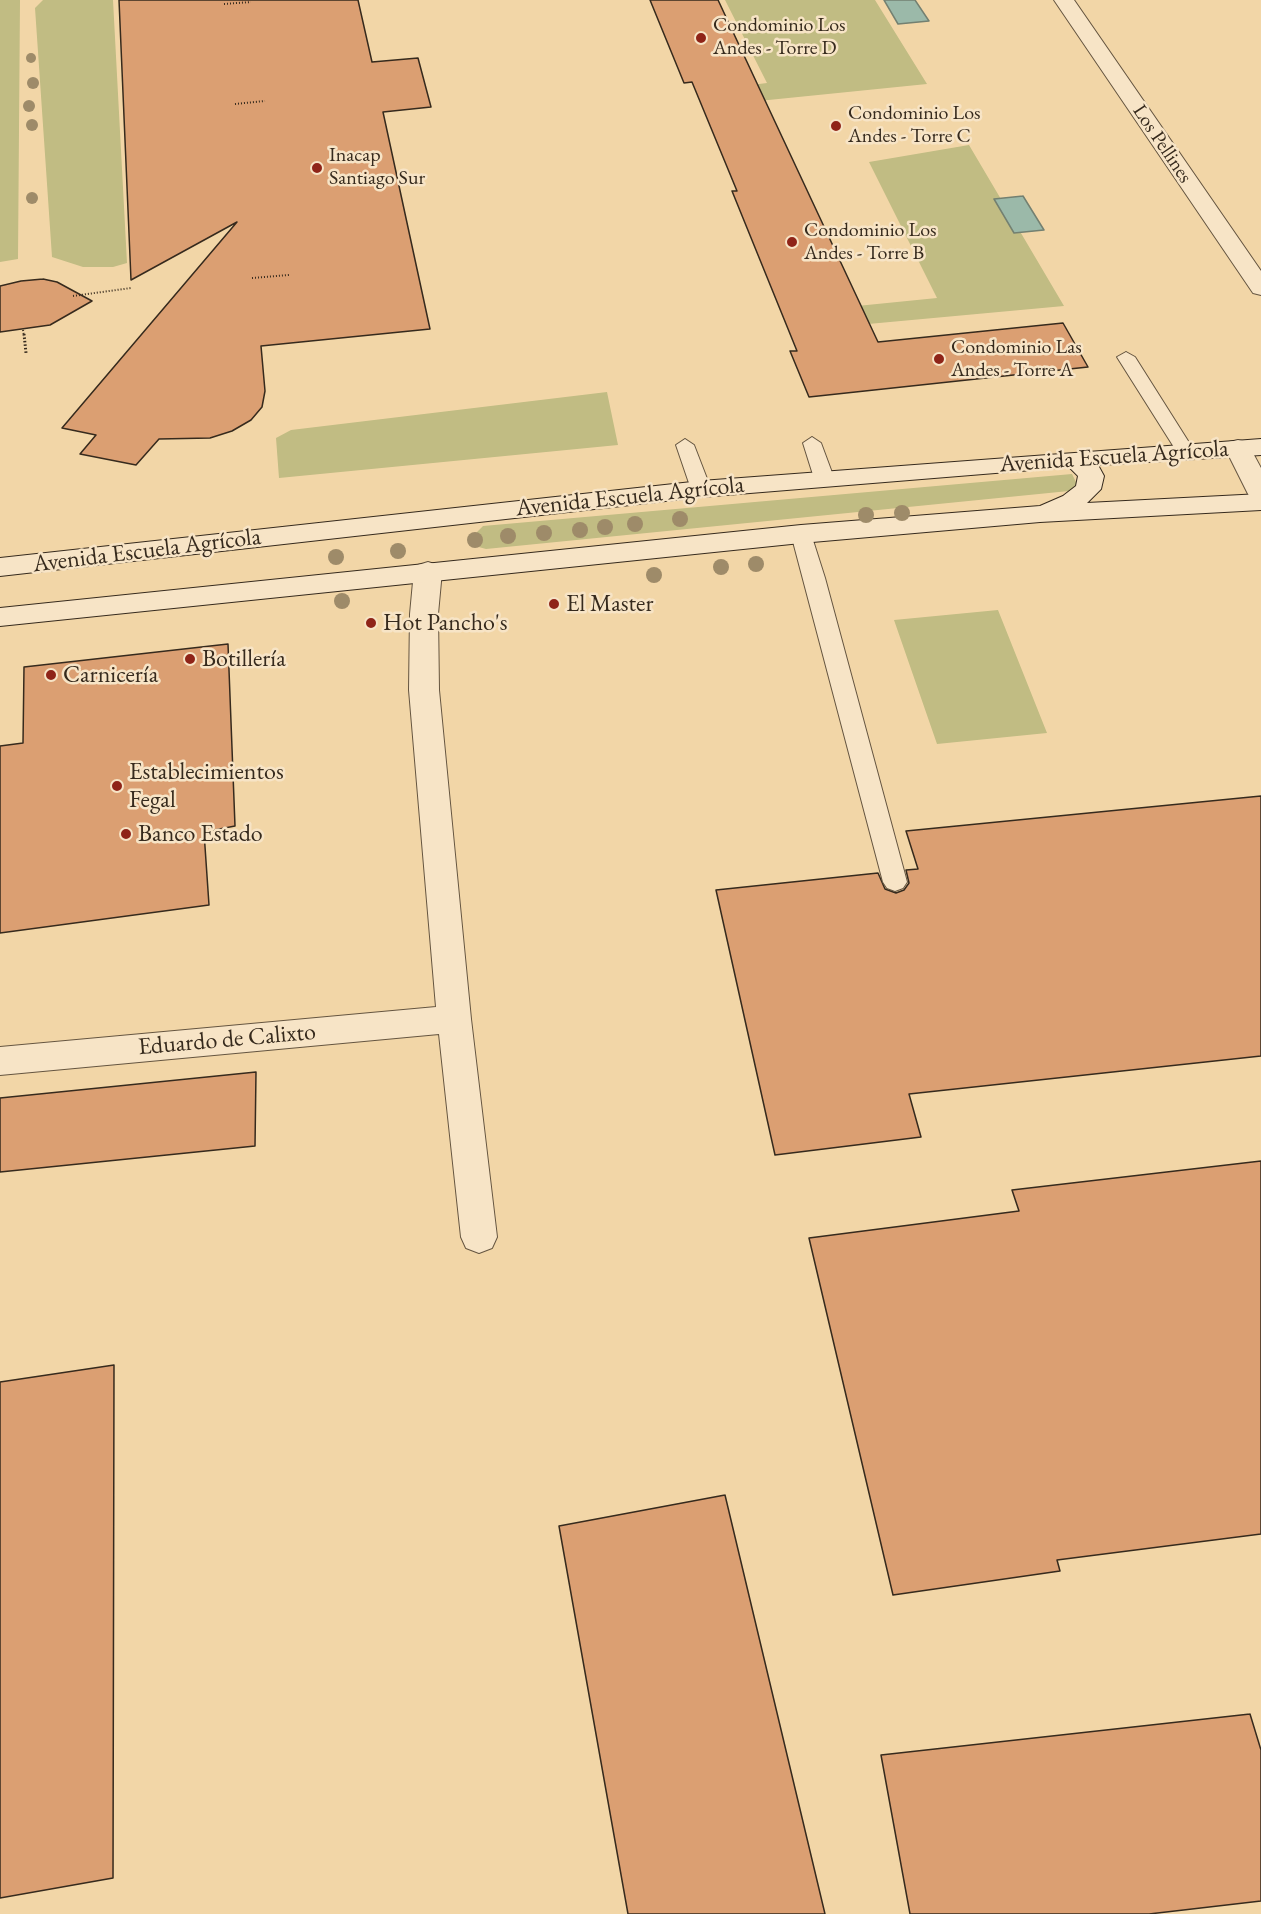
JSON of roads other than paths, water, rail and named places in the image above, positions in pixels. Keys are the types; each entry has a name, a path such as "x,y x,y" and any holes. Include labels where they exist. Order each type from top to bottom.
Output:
{"main road":[{"name":"Los Pellines","path":"1064,0 1257,275"},
{"name":"Avenida Escuela Agrícola","path":"0,567 701,489 1250,447"},
{"path":"1250,447 1261,494"},
{"path":"1040,514 1072,502 1088,489 1091,476 1088,468 1074,459"},
{"name":"Avenida Escuela Agrícola","path":"0,617 801,534 1040,514 1261,502"},
{"path":"448,516 428,571 424,614 424,690 454,1019 479,1237"},
{"name":"Eduardo de Calixto","path":"0,1061 454,1019"}],"lane":[{"path":"1126,357 1186,452"},
{"path":"812,443 824,478"},
{"path":"685,445 701,489"},
{"path":"801,534 815,578 895,882"}],"place":[{"name":"Condominio Los Andes - Torre D","path":"701,38"},
{"name":"Condominio Los Andes - Torre C","path":"836,126"},
{"name":"Inacap Santiago Sur","path":"317,168"},
{"name":"Condominio Los Andes - Torre B","path":"792,242"},
{"name":"Condominio Las Andes - Torre A","path":"939,359"},
{"name":"El Master","path":"554,604"},
{"name":"Hot Pancho's","path":"371,623"},
{"name":"Botillería","path":"190,659"},
{"name":"Carnicería","path":"51,675"},
{"name":"Establecimientos Fegal","path":"117,786"},
{"name":"Banco Estado","path":"126,834"}]}
